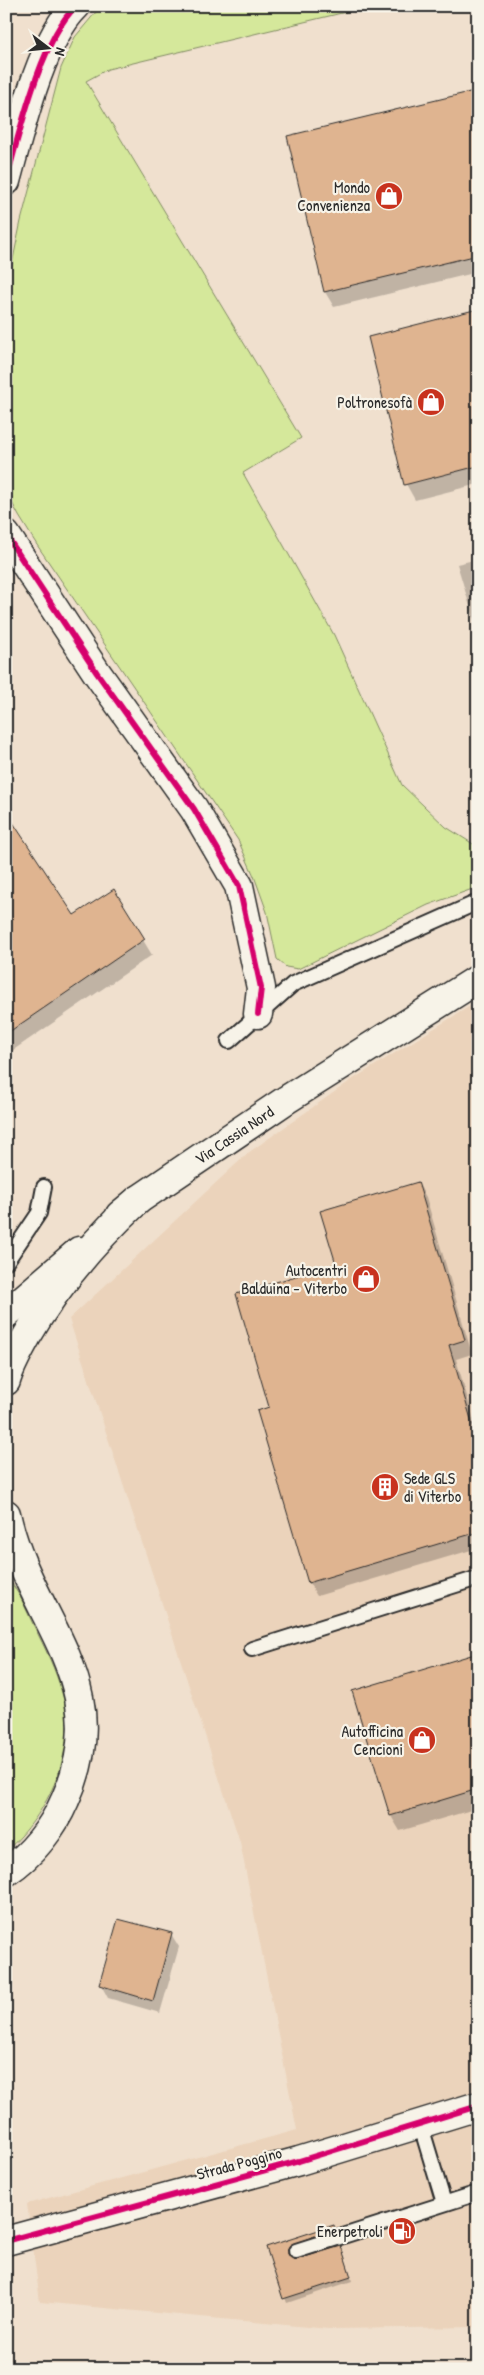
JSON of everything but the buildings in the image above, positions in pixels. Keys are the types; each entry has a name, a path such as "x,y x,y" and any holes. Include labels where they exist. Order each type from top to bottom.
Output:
{"main road":[{"path":"6,181 25,115 51,43 76,6"},
{"path":"6,535 98,673 194,809 239,886 261,988 258,1014"},
{"name":"Via Cassia Nord","path":"6,1314 138,1200 294,1095 478,979"},
{"path":"6,1381 23,1344 62,1281 85,1252 138,1200"},
{"path":"6,1514 14,1546 60,1641 79,1690 82,1740 78,1764 60,1810 31,1851 6,1872"},
{"path":"6,1551 26,1574"},
{"name":"Strada Poggino","path":"6,2241 299,2161 478,2106"}],"lane":[{"path":"229,1041 293,984 478,902"},
{"path":"6,1262 39,1213 44,1187"},
{"path":"252,1649 478,1578"},
{"path":"420,2123 444,2203"},
{"path":"296,2251 478,2192"}],"shaded area":[{"path":"478,1001 478,2327 329,2329 40,2302 27,2204 297,2130 240,1842 69,1319 248,1153 350,1081"}],"green space":[{"path":"101,6 353,6 350,11 108,69 86,81 301,438 243,473 334,635 402,785 446,827 478,847 478,887 428,905 298,969 286,967 277,959 267,912 238,840 37,545 6,491 6,293 21,221 61,68 75,37"},
{"path":"6,1577 22,1600 57,1676 66,1715 66,1737 63,1758 47,1800 35,1819 6,1851"}],"cycle path":[{"path":"6,181 42,63 63,21 76,6"},
{"path":"6,535 97,673 194,809 239,886 261,988 258,1014"},
{"path":"6,2241 299,2161 478,2106"}],"place":[{"name":"Mondo Convenienza","path":"389,196"},
{"name":"Poltronesofà","path":"431,402"},
{"name":"Autocentri Balduina - Viterbo","path":"366,1279"},
{"name":"Sede GLS di Viterbo","path":"385,1487"},
{"name":"Autofficina Cencioni","path":"422,1740"},
{"name":"Enerpetroli","path":"402,2231"}]}
